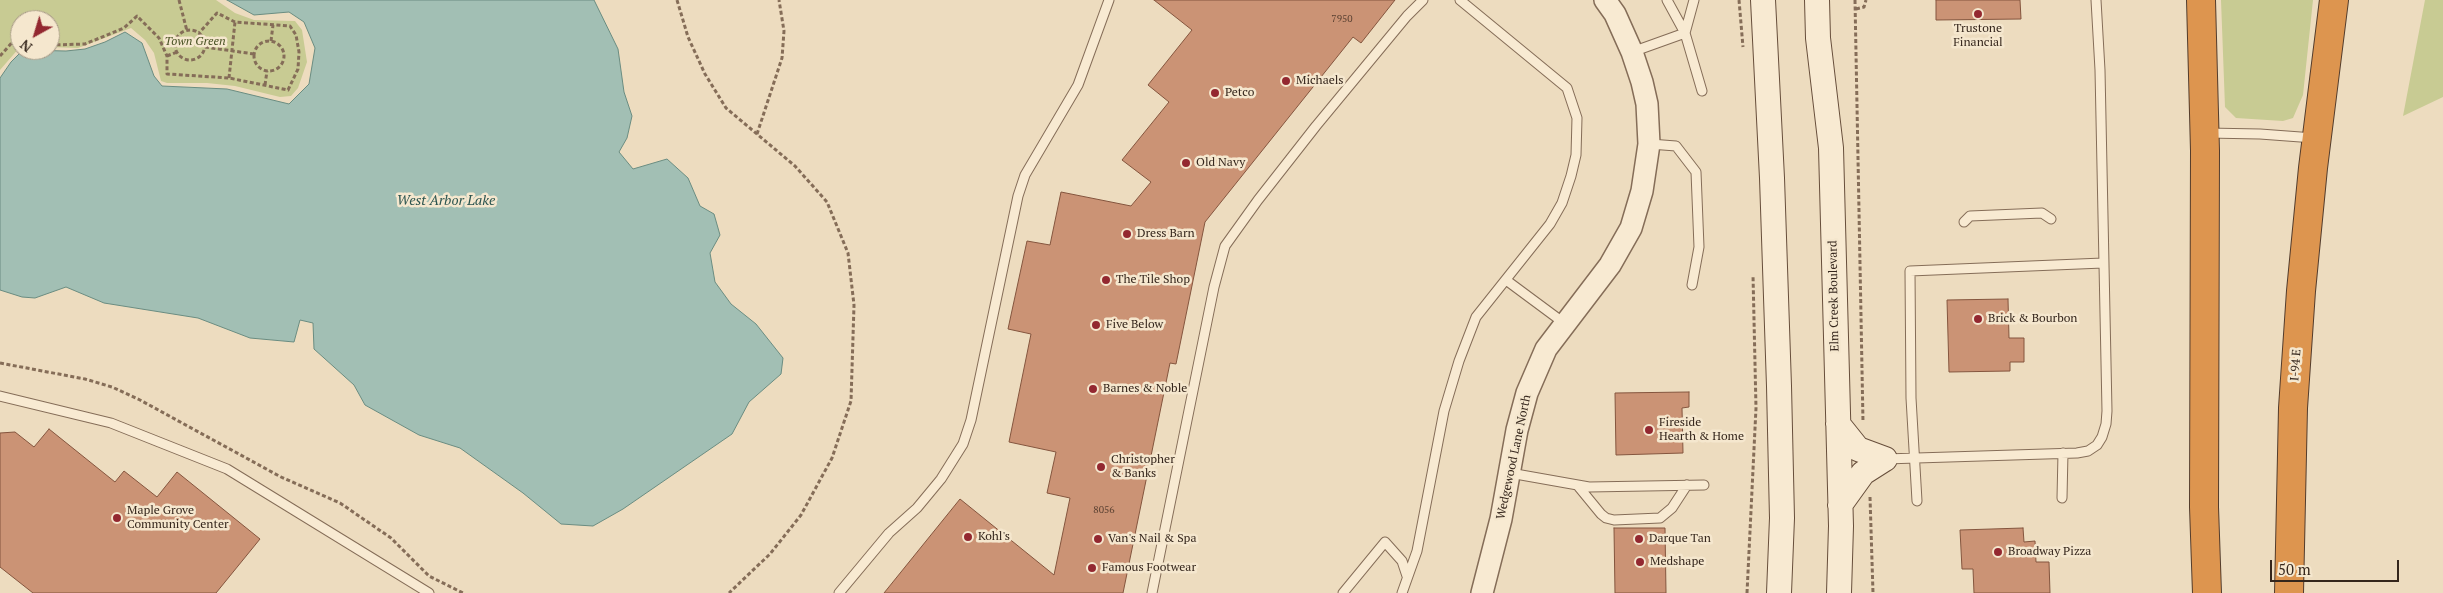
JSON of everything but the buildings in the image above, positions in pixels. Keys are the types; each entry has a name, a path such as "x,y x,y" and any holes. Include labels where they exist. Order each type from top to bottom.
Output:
{"highway":[{"path":"2201,0 2204,133 2204,507 2207,593"},
{"name":"I-94 E","path":"2289,593 2293,408 2301,291 2334,0"}],"main road":[{"path":"1763,0 1772,178 1779,386 1782,518 1779,593"},
{"name":"Elm Creek Boulevard","path":"1817,0 1818,38 1831,148 1840,505 1839,593"},
{"path":"1838,424 1852,444 1873,459 1840,505"}],"street":[{"name":"Wedgewood Lane North","path":"1482,593 1510,473 1517,430 1527,393 1546,349 1610,265 1630,228 1642,191 1649,144 1647,104 1632,52 1615,14 1605,0"}],"lane":[{"path":"838,593 889,533 923,501 941,479 964,444 971,420 1018,196 1025,174 1078,85 1110,0"},
{"path":"1152,593 1214,287 1225,246 1258,200 1316,126 1407,16 1424,0"},
{"path":"1402,593 1406,576 1417,551 1444,411 1459,361 1476,317 1550,224 1562,204 1576,155 1577,118 1567,88 1460,0"},
{"path":"1667,0 1685,33 1702,92"},
{"path":"1685,33 1694,0"},
{"path":"1873,459 2063,453 2088,451 2097,445 2106,424 2100,70 2096,0"},
{"path":"1632,52 1685,33"},
{"path":"2204,133 2260,134 2317,139"},
{"path":"1649,144 1676,146 1696,172 1698,247 1692,284"},
{"path":"1964,222 1970,216 2042,213 2051,219"},
{"path":"1917,501 1911,398 1910,271 2103,263"},
{"path":"1506,280 1564,323"},
{"path":"0,396 111,423 227,469 429,593"},
{"path":"2062,498 2063,453"},
{"path":"1510,473 1578,486 1704,485"},
{"path":"1578,486 1601,514 1606,518 1614,520 1660,518 1672,508 1687,485"},
{"path":"1343,593 1385,542 1402,561 1406,576"}],"path":[{"path":"179,0 187,31"},
{"path":"677,0 688,36 705,74 726,108 795,166 828,202 848,253 854,305 851,401 832,458 801,515 770,554 730,593"},
{"path":"757,134 782,58 784,31 779,0"},
{"path":"1739,0 1744,50"},
{"path":"1855,0 1858,59 1858,215 1873,459 1873,593"},
{"path":"1856,9 1864,7 1866,0"},
{"path":"60,45 85,44 124,28 138,16 159,38 167,56 166,74 229,78 288,90 298,68 299,52 296,34 290,26 235,22 217,12 199,34"},
{"path":"229,78 235,22"},
{"path":"270,41 273,25"},
{"path":"187,31 199,34 204,40 205,47 201,55 193,60 184,58 177,52 177,39 187,31"},
{"path":"276,42 282,50 283,60 277,68 268,71 259,67 254,54 262,43 276,42"},
{"path":"0,56 10,45"},
{"path":"205,47 254,54"},
{"path":"167,56 177,52"},
{"path":"265,85 268,71"},
{"path":"1747,593 1756,408 1753,270"}],"green space":[{"name":"Town Green","path":"0,0 216,0 235,13 254,20 295,21 302,30 307,62 298,88 291,96 280,97 235,86 207,83 167,83 161,81 154,53 145,40 131,28 78,48 60,47 60,10 10,10 10,58 0,70"},
{"path":"2221,0 2313,0 2303,95 2293,118 2283,121 2236,118 2225,107"},
{"path":"2425,0 2443,0 2443,97 2403,116"}],"water":[{"name":"West Arbor Lake","path":"227,0 594,0 618,49 624,92 632,116 627,138 619,152 633,169 667,159 688,178 700,206 714,214 720,235 710,253 715,282 731,304 756,324 783,358 781,374 749,402 732,434 623,509 593,526 561,524 523,493 460,448 419,435 365,405 354,385 314,349 313,323 300,320 294,342 250,338 198,318 104,303 66,287 35,298 22,297 0,290 0,78 11,62 13,60 60,60 60,51 85,49 125,32 142,43 154,76 162,86 227,89 289,104 309,84 315,48 304,22 289,12 254,15"}],"place":[{"name":"Trustone Financial","path":"1978,14"},
{"name":"Michaels","path":"1286,81"},
{"name":"Petco","path":"1215,93"},
{"name":"Old Navy","path":"1186,163"},
{"name":"Dress Barn","path":"1127,234"},
{"name":"The Tile Shop","path":"1106,280"},
{"name":"Brick & Bourbon","path":"1978,319"},
{"name":"Five Below","path":"1096,325"},
{"name":"Barnes & Noble","path":"1093,389"},
{"name":"Fireside Hearth & Home","path":"1649,430"},
{"name":"Christopher & Banks","path":"1101,467"},
{"name":"Maple Grove Community Center","path":"117,518"},
{"name":"Kohl's","path":"968,537"},
{"name":"Van's Nail & Spa","path":"1098,539"},
{"name":"Darque Tan","path":"1639,539"},
{"name":"Broadway Pizza","path":"1998,552"},
{"name":"Medshape","path":"1640,562"},
{"name":"Famous Footwear","path":"1092,568"}]}
